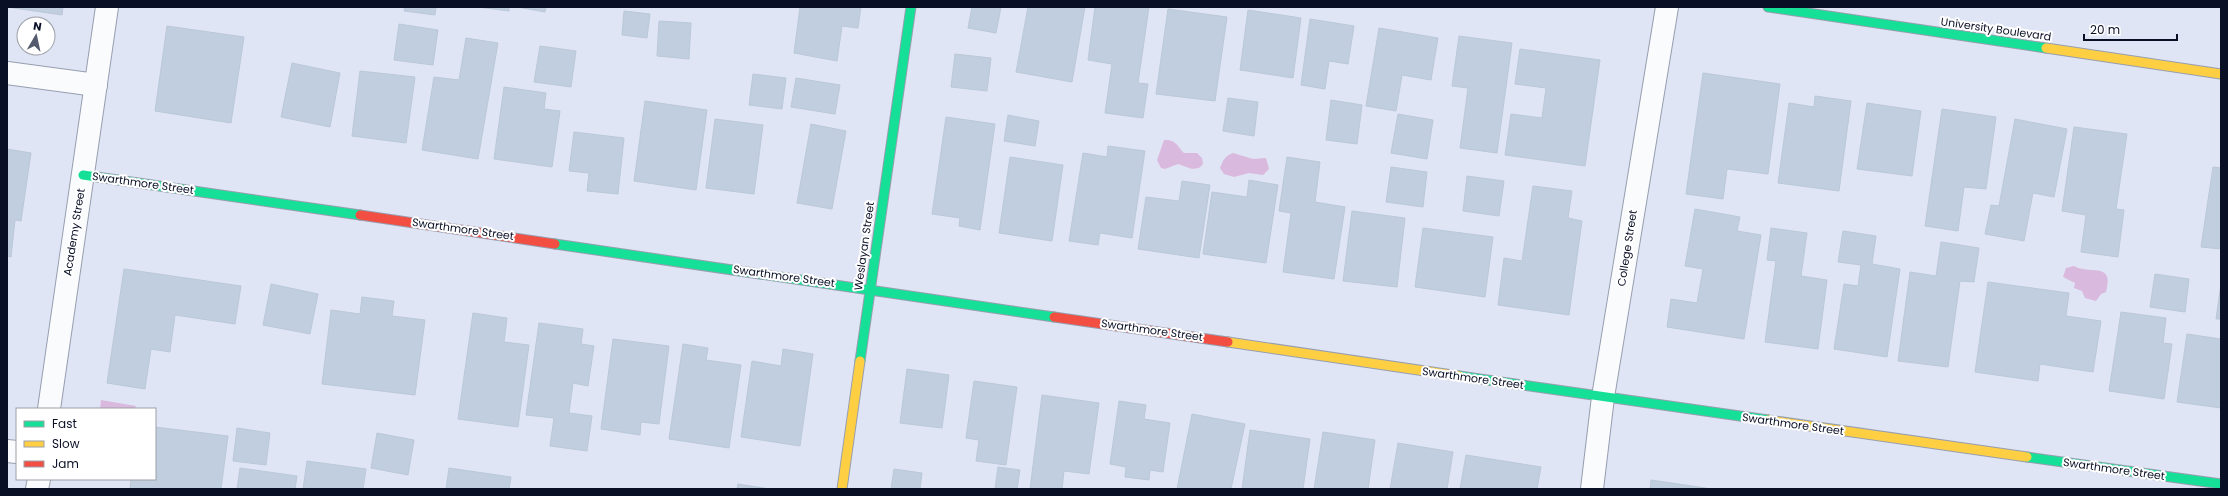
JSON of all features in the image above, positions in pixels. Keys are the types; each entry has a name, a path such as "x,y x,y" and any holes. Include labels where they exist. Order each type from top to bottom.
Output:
{"street":[{"name":"Academy Street","path":"48,408 107,7"},
{"name":"Weslayan Street","path":"842,489 911,7"},
{"name":"College Street","path":"1592,489 1603,397 1667,7"},
{"name":"University Boulevard","path":"1768,7 2221,74"},
{"path":"7,73 96,85"},
{"name":"Swarthmore Street","path":"83,175 870,288 1603,397 2221,484"}],"shaded area":[{"path":"1164,140 1174,142 1184,153 1197,153 1202,158 1203,164 1199,168 1192,169 1178,164 1165,169 1161,168 1157,160"},
{"path":"1233,153 1253,159 1266,158 1269,169 1263,175 1249,173 1234,177 1224,174 1220,168 1221,165 1226,157"},
{"path":"2074,266 2099,271 2107,276 2108,282 2106,292 2101,294 2096,301 2085,298 2082,291 2074,288 2075,283 2063,277 2066,268"},
{"path":"101,400 136,406 135,408 100,408"}],"building":[{"path":"7,7 63,7 62,15"},
{"path":"405,7 436,7 435,15 404,11"},
{"path":"478,7 509,7 509,11"},
{"path":"517,7 546,7 545,12"},
{"path":"800,7 861,7 858,28 842,26 837,61 794,53"},
{"path":"972,7 1001,7 996,33 968,28"},
{"path":"1028,7 1085,7 1072,82 1016,72"},
{"path":"1095,7 1149,7 1138,83 1148,84 1143,118 1105,113 1112,64 1088,60"},
{"path":"1168,9 1227,17 1215,101 1156,94"},
{"path":"1248,10 1301,18 1293,78 1240,70"},
{"path":"624,11 650,14 647,38 622,35"},
{"path":"1310,19 1354,26 1348,64 1329,61 1325,89 1301,85"},
{"path":"659,21 691,23 689,59 657,56"},
{"path":"399,24 438,30 433,65 394,60"},
{"path":"167,26 244,37 231,123 155,111"},
{"path":"1379,28 1438,38 1431,80 1402,75 1396,111 1366,106"},
{"path":"1459,36 1512,43 1497,153 1460,148 1468,88 1452,86"},
{"path":"466,38 498,43 478,159 422,150 434,77 459,80"},
{"path":"540,46 576,51 571,87 534,82"},
{"path":"1520,49 1600,60 1585,166 1505,155 1511,114 1542,118 1546,88 1515,84"},
{"path":"955,54 991,58 987,91 951,87"},
{"path":"292,63 340,73 330,127 281,117"},
{"path":"360,71 415,77 406,143 352,136"},
{"path":"1703,73 1780,84 1768,174 1727,169 1723,199 1686,194"},
{"path":"753,74 786,78 782,109 749,105"},
{"path":"796,78 840,85 835,114 791,107"},
{"path":"504,87 546,93 544,109 560,111 552,167 494,159"},
{"path":"1815,96 1851,101 1839,191 1778,183 1789,103 1814,107"},
{"path":"1228,98 1258,102 1254,136 1223,131"},
{"path":"1331,100 1362,105 1357,144 1326,140"},
{"path":"645,101 707,110 696,190 634,181"},
{"path":"1867,103 1921,111 1912,176 1857,169"},
{"path":"1942,109 1996,117 1986,189 1964,187 1958,231 1925,226"},
{"path":"1398,114 1433,120 1427,159 1391,153"},
{"path":"1008,115 1039,121 1035,146 1004,141"},
{"path":"946,117 995,124 980,230 959,226 960,218 932,214"},
{"path":"715,119 763,125 754,194 706,188"},
{"path":"2015,119 2067,129 2054,197 2033,193 2024,241 1985,234 1991,205 1999,206"},
{"path":"811,124 846,131 832,209 797,203"},
{"path":"2074,127 2127,134 2116,209 2124,210 2118,257 2081,252 2086,215 2062,211"},
{"path":"574,132 624,138 618,194 587,191 589,173 569,171"},
{"path":"1108,146 1145,151 1132,238 1100,233 1098,245 1069,241 1083,153 1107,157"},
{"path":"7,149 31,153 21,221 15,220 11,257 7,256"},
{"path":"1010,157 1063,165 1052,241 999,233"},
{"path":"1287,157 1320,162 1315,202 1345,207 1334,279 1283,272 1291,213 1279,211"},
{"path":"1391,167 1427,172 1423,207 1386,202"},
{"path":"2213,167 2221,168 2221,249 2201,247"},
{"path":"1467,176 1504,181 1499,216 1463,211"},
{"path":"1249,180 1278,185 1266,263 1203,254 1212,192 1247,197"},
{"path":"1182,181 1210,185 1199,258 1138,249 1146,197 1179,201"},
{"path":"1533,186 1572,191 1568,218 1582,221 1569,315 1498,305 1504,258 1522,261"},
{"path":"1695,209 1740,217 1737,231 1761,235 1744,339 1667,327 1671,299 1697,303 1703,269 1685,266"},
{"path":"1352,211 1405,218 1397,287 1343,281"},
{"path":"1423,228 1493,237 1485,297 1415,287"},
{"path":"1771,228 1807,233 1801,276 1827,280 1818,349 1765,342 1776,261 1767,260"},
{"path":"1843,231 1876,236 1872,264 1900,269 1887,357 1834,349 1844,284 1858,286 1861,265 1838,262"},
{"path":"1941,242 1979,248 1974,282 1960,281 1948,367 1898,361 1910,272 1936,276"},
{"path":"124,269 241,286 235,324 175,315 170,352 151,349 145,389 107,383"},
{"path":"2155,274 2189,279 2185,312 2150,307"},
{"path":"1988,282 2069,293 2066,316 2101,321 2093,372 2040,364 2038,381 1975,372"},
{"path":"271,284 318,294 310,334 263,325"},
{"path":"2221,284 2221,319 2216,319"},
{"path":"362,297 394,301 392,316 425,320 415,395 322,384 331,310 360,314"},
{"path":"2121,312 2166,318 2163,343 2172,344 2164,399 2109,391"},
{"path":"473,313 507,318 504,342 529,345 518,427 458,419"},
{"path":"539,323 583,329 581,344 594,346 588,386 573,383 569,413 592,416 587,451 550,446 554,418 526,415"},
{"path":"2187,334 2221,339 2221,408 2177,402"},
{"path":"613,339 669,346 659,424 641,422 640,435 601,429"},
{"path":"683,344 708,348 706,360 741,365 729,448 669,439"},
{"path":"783,349 813,354 800,446 741,437 752,361 781,366"},
{"path":"907,369 949,375 942,428 900,423"},
{"path":"974,381 1017,387 1006,465 976,461 979,440 966,438"},
{"path":"1042,395 1099,403 1089,474 1064,471 1062,489 1030,489"},
{"path":"1119,401 1146,405 1144,419 1170,423 1163,472 1150,470 1149,480 1125,477 1126,467 1110,464"},
{"path":"1192,414 1245,424 1231,489 1177,489"},
{"path":"156,427 228,436 221,489 130,489 131,480 156,480"},
{"path":"237,428 270,433 266,465 233,461"},
{"path":"1250,430 1310,439 1303,489 1242,489"},
{"path":"1323,432 1375,440 1368,489 1314,489"},
{"path":"377,433 414,440 408,475 371,468"},
{"path":"1398,443 1453,452 1447,489 1390,489"},
{"path":"1466,455 1541,467 1537,489 1460,489"},
{"path":"307,461 366,469 363,489 303,489"},
{"path":"998,467 1020,470 1017,489 995,489"},
{"path":"240,468 297,476 295,489 237,489"},
{"path":"449,468 511,477 509,489 446,489"},
{"path":"894,469 922,473 920,489 891,489"},
{"path":"1651,480 1712,489 1650,489"},
{"path":"738,484 770,489 737,489"}],"traffic: fast":[{"path":"860,361 911,7"},
{"path":"1768,7 2046,48"},
{"path":"83,175 360,215"},
{"path":"555,244 1054,317"},
{"path":"1459,376 1768,420"},
{"path":"2027,457 2221,484"}],"traffic: slow":[{"path":"2046,48 2221,74"},
{"path":"1228,342 1459,376"},
{"path":"842,489 860,361"},
{"path":"1768,420 2027,457"}],"traffic: jam":[{"path":"360,215 555,244"},
{"path":"1054,317 1228,342"}]}
